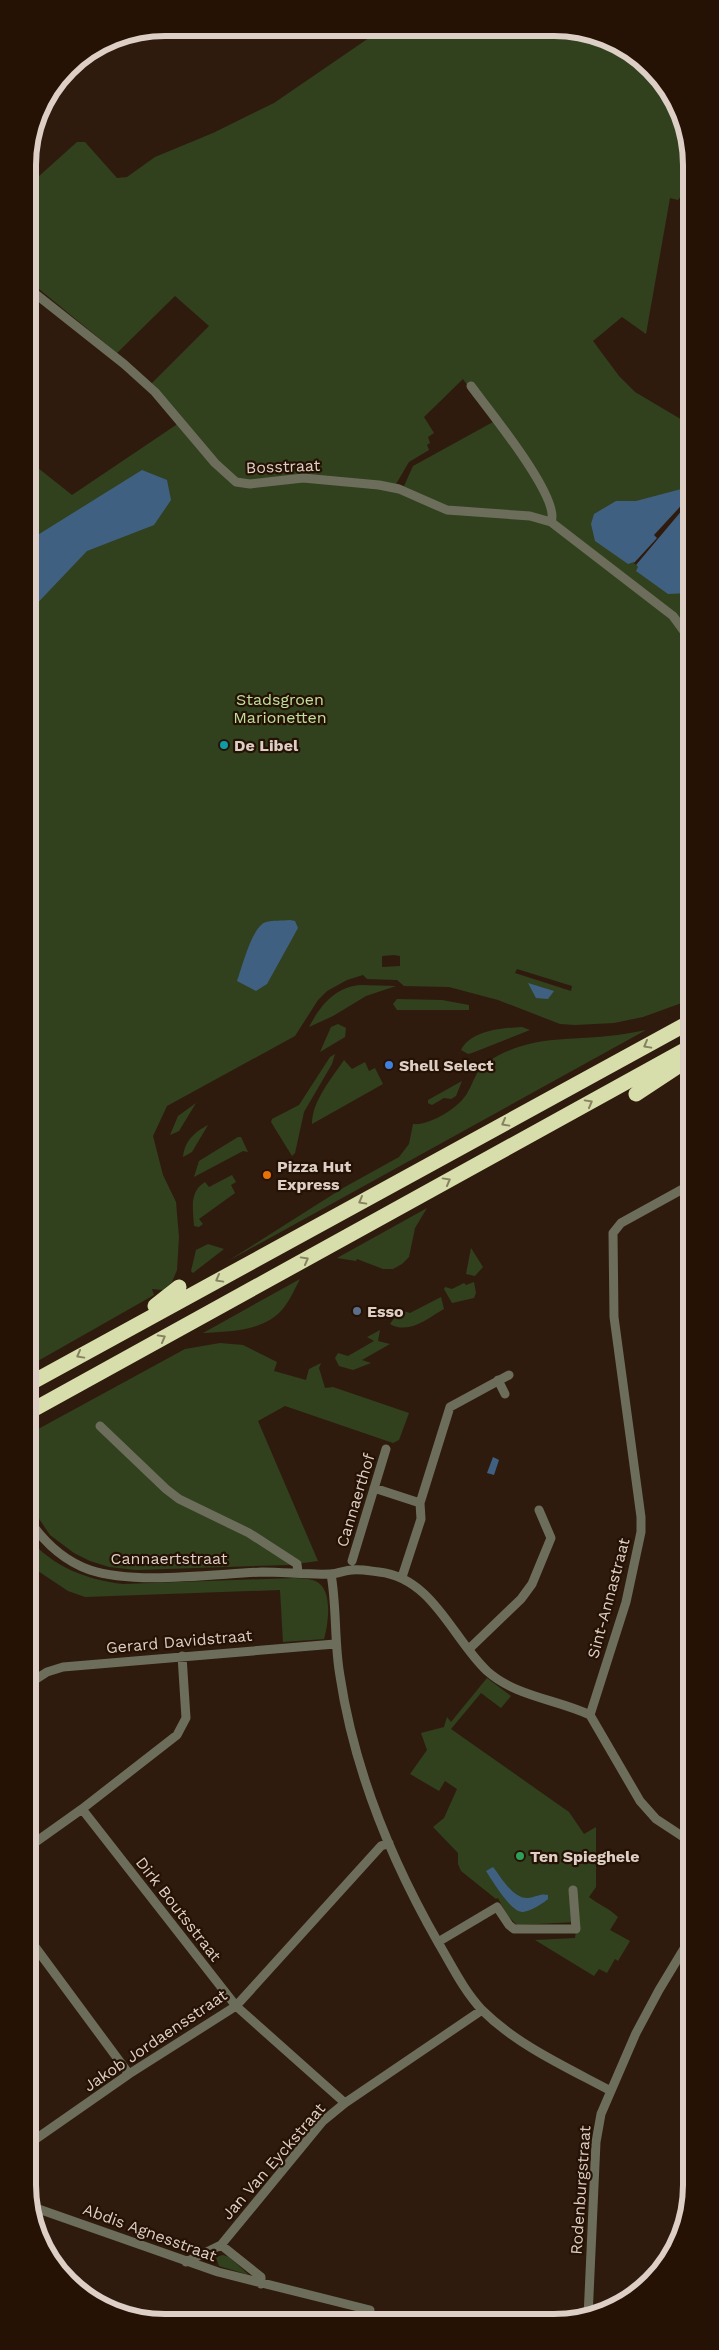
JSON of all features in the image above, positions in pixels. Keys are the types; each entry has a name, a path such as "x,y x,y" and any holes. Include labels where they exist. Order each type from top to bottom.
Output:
{"highway":[{"path":"36,1380 683,1018"},
{"path":"36,1408 683,1051"},
{"path":"636,1094 683,1063"},
{"path":"123,1331 178,1287"},
{"path":"74,1387 144,1359"}],"street":[{"name":"Bosstraat","path":"37,295 124,364 155,392 215,463 236,482 250,484 303,478 389,486 447,510 530,516 551,522 673,616 683,629"},
{"path":"471,386 538,480 552,511 551,522"},
{"name":"Sint-Annastraat","path":"590,1715 626,1602 641,1532 641,1517 614,1317 613,1233 621,1223 682,1189"},
{"path":"402,1577 421,1519 420,1503 450,1407 509,1375"},
{"path":"498,1380 505,1394"},
{"name":"Cannaertstraat","path":"100,1426 166,1490 179,1499 250,1533 297,1564 298,1572"},
{"name":"Cannaerthof","path":"352,1561 386,1448"},
{"path":"374,1488 420,1503"},
{"path":"469,1649 521,1599 532,1584 551,1538 540,1510"},
{"name":"Cannaertstraat","path":"36,1529 53,1548 69,1560 88,1569 109,1575 145,1577 298,1572 331,1574 354,1570 386,1573 402,1577 429,1598 486,1670 503,1684 523,1693 590,1715"},
{"path":"331,1574 334,1591 335,1644 348,1714 366,1779 389,1843 410,1890 438,1942 457,1976 482,2010 513,2035 553,2060 609,2090"},
{"name":"Gerard Davidstraat","path":"36,1678 63,1667 335,1644"},
{"path":"36,1842 82,1809 177,1735 186,1718 182,1656"},
{"path":"590,1715 640,1801 656,1820 682,1836"},
{"name":"Dirk Boutsstraat","path":"82,1809 236,2006 345,2103"},
{"name":"Jakob Jordaensstraat","path":"36,2138 130,2074 236,2006 381,1846 389,1843"},
{"path":"438,1942 497,1907 509,1925 514,1929 576,1929 573,1890"},
{"path":"36,1948 130,2074"},
{"name":"Rodenburgstraat","path":"588,2309 596,2142 600,2120 609,2090 659,1990 682,1952"},
{"name":"Jan Van Eyckstraat","path":"186,2262 221,2245 323,2121 345,2103 482,2010"},
{"name":"Abdis Agnesstraat","path":"39,2209 186,2262 261,2284 370,2310"},
{"name":"Abdis Agnesstraat","path":"221,2245 261,2277 261,2284"}],"green space":[{"name":"Stadsgroen Marionetten","path":"371,36 553,36 579,39 611,50 639,68 651,80 669,108 676,124 682,149 683,194 678,200 670,198 646,334 622,317 593,341 619,376 635,392 683,420 683,1003 643,1017 614,1023 575,1025 560,1024 498,1000 449,987 404,986 397,980 367,979 363,975 347,980 327,991 318,1000 295,1036 167,1106 153,1136 163,1175 176,1202 179,1237 177,1270 172,1282 163,1290 152,1289 154,1295 36,1362 37,467 72,495 176,425 180,417 151,384 209,326 175,296 117,353 37,287 37,178 77,142 85,142 117,178 127,177 155,157 213,133 274,103","holes":["463,379 493,422 413,466 404,486 396,484 409,462 429,450 427,445 430,443 428,437 434,433 424,417","382,956 400,956 400,966 382,967","517,969 572,986 571,991 515,973"]},
{"path":"360,985 396,986 366,996 333,1016 309,1027 329,999 343,989"},
{"path":"397,999 442,1000 469,1005 469,1010 397,1010 393,1004"},
{"path":"338,1024 346,1028 345,1037 320,1052 331,1027"},
{"path":"522,1027 530,1030 472,1053 468,1054 461,1050 466,1043 480,1034 497,1029"},
{"path":"646,1030 228,1261 343,1188 399,1157 409,1144 413,1124 420,1124 435,1119 457,1105 466,1095 482,1066 501,1054 531,1043 613,1036"},
{"path":"335,1054 332,1064 304,1112 295,1153 292,1156 271,1122 272,1119 299,1105 330,1057"},
{"path":"344,1060 352,1069 365,1062 369,1071 375,1068 383,1084 312,1124 315,1107 319,1098"},
{"path":"462,1081 456,1096 451,1099 444,1098 432,1105 428,1103 428,1100"},
{"path":"196,1103 179,1131 170,1135 178,1116"},
{"path":"208,1125 192,1152 183,1157 191,1137"},
{"path":"241,1137 248,1152 243,1151 194,1177 199,1161"},
{"path":"232,1175 236,1182 231,1185 235,1193 199,1219 203,1224 199,1227 194,1226 193,1201 196,1191 205,1182 209,1187"},
{"path":"427,1208 415,1228 409,1257 393,1269 383,1269 357,1259 356,1261 337,1258"},
{"path":"208,1244 224,1249 193,1273 191,1271 196,1250"},
{"path":"471,1248 483,1267 475,1276 466,1274"},
{"path":"300,1279 285,1306 268,1321 247,1328 203,1333"},
{"path":"474,1282 476,1293 474,1298 452,1303 444,1289 445,1287 452,1289 464,1283 466,1285"},
{"path":"441,1297 444,1309 425,1321 404,1328 390,1324 400,1310 410,1313"},
{"path":"380,1330 378,1341 390,1344 362,1360 371,1363 353,1370 339,1366 335,1358 338,1353 348,1356 374,1341 367,1337"},
{"path":"220,1343 243,1345 277,1362 274,1371 306,1380 309,1369 321,1363 319,1368 325,1388 333,1387 409,1413 399,1440 393,1443 285,1406 258,1421 318,1561 288,1565 136,1570 109,1567 74,1553 50,1535 36,1515 36,1430 185,1349"},
{"path":"36,1546 48,1557 72,1570 97,1579 123,1584 309,1579 316,1581 324,1590 328,1604 328,1619 324,1639 283,1642 280,1590 85,1597 68,1591 36,1570"},
{"name":"Ten Spieghele","path":"487,1678 511,1696 501,1708 481,1693 451,1729 569,1812 584,1834 596,1827 596,1887 589,1897 618,1917 610,1930 630,1941 618,1961 615,1959 607,1973 599,1969 594,1976 535,1940 575,1938 577,1922 517,1925 506,1914 498,1898 496,1899 461,1871 458,1864 458,1853 433,1827 444,1818 457,1789 445,1781 439,1791 410,1774 427,1750 421,1733 444,1727 447,1717 451,1722"},
{"path":"223,2255 229,2257 249,2275 219,2266 216,2257"},
{"path":"102,2296 153,2313 124,2307"}],"water":[{"path":"142,470 167,480 171,500 154,525 87,551 37,604 37,536"},
{"path":"683,489 683,593 668,594 636,571 638,567 634,562 628,564 595,541 591,524 594,514 616,501 636,501"},
{"path":"269,921 295,921 298,928 267,984 256,991 237,981 252,939 261,925"},
{"path":"528,983 554,991 548,999 536,998"},
{"path":"493,1457 499,1460 494,1475 487,1473"},
{"path":"493,1867 508,1887 517,1895 528,1898 548,1895 548,1899 529,1910 518,1911 502,1895 486,1871"}],"pier":[{"path":"683,504 683,509 636,565 634,563 657,538 654,535"}],"place":[{"name":"De Libel","path":"224,745"},
{"name":"Shell Select","path":"389,1065"},
{"name":"Pizza Hut Express","path":"267,1175"},
{"name":"Esso","path":"357,1311"},
{"name":"Ten Spieghele","path":"520,1856"}]}
